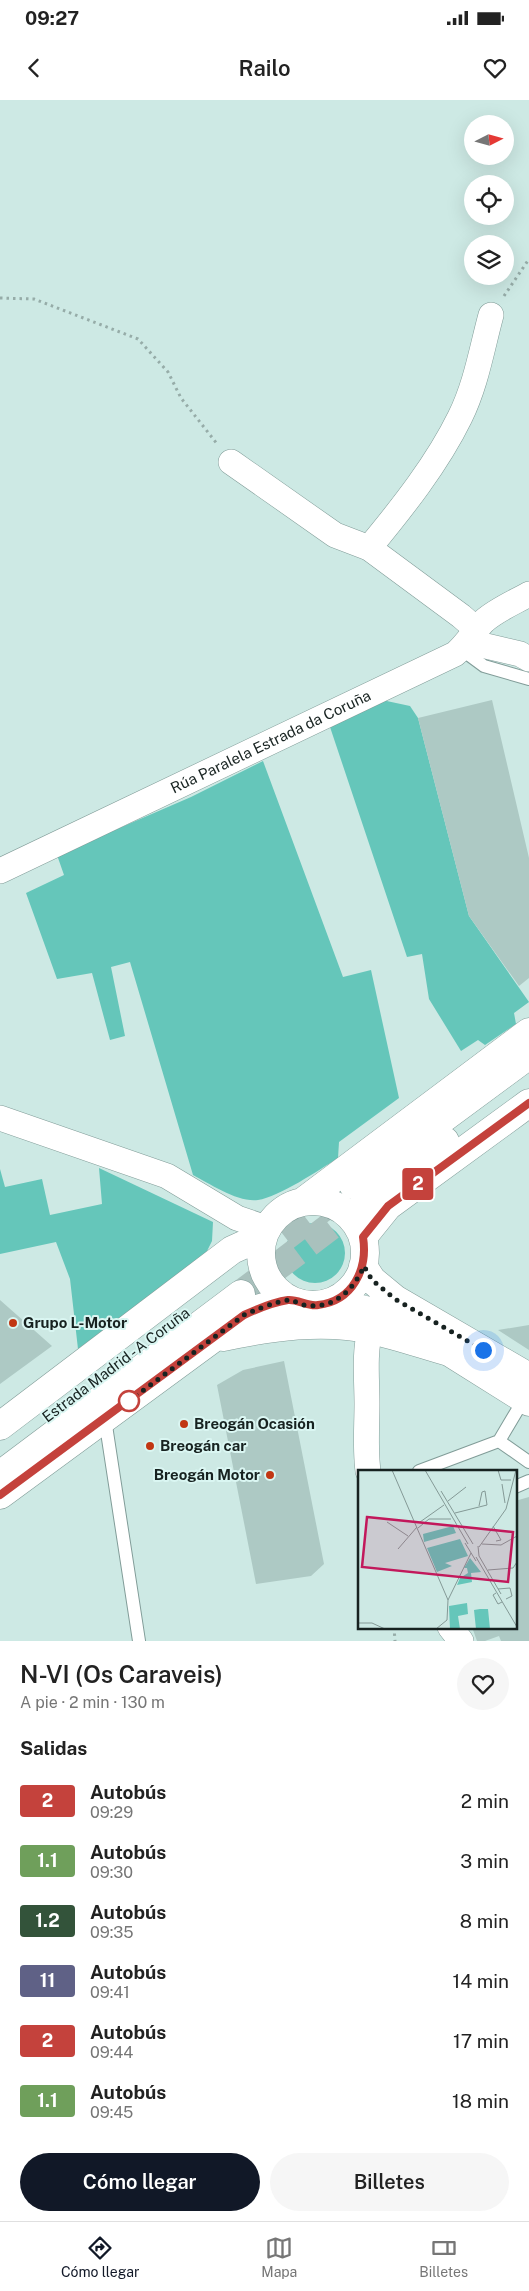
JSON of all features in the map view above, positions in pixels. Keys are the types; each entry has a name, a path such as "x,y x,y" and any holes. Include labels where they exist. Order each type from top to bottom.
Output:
{"main road":[{"path":"304,1200 327,1202 347,1212 357,1223 363,1237 365,1252 364,1266 357,1281 346,1294 331,1302 317,1306 289,1300 274,1289 264,1273 260,1255 264,1232 276,1215 289,1205 304,1200 529,1032"},
{"path":"529,1055 359,1193 529,1078"},
{"path":"363,1237 388,1206 529,1103"},
{"path":"0,1426 232,1250 264,1232"},
{"path":"364,1266 372,1280 395,1299 528,1392"},
{"name":"Estrada Madrid - A Coruña","path":"0,1452 236,1286 0,1475"},
{"path":"0,1495 214,1339 244,1315 257,1309 289,1300"},
{"path":"331,1302 382,1314 449,1352 528,1392"},
{"path":"214,1339 274,1327 304,1325 370,1330 449,1352"}],"street":[{"path":"369,548 412,495 460,416 475,377 491,314"},
{"path":"231,462 335,535 369,548 461,616 469,640 520,654 529,659"},
{"name":"Rúa Paralela Estrada da Coruña","path":"0,871 290,734 469,640 486,619 529,594"},
{"path":"0,1118 168,1176 237,1218 264,1232"},
{"path":"368,1470 365,1444 367,1405 366,1354 370,1330"},
{"path":"451,1628 461,1641"}],"lane":[{"path":"469,640 484,666 529,679"},
{"path":"423,1470 499,1441 528,1392"},
{"path":"105,1419 139,1641"},
{"path":"499,1441 529,1462"},
{"path":"516,1487 529,1481"}],"path":[{"path":"491,314 529,259"},
{"path":"0,298 34,299 138,339 168,372 181,398 231,462"},
{"path":"394,1628 395,1641"}],"shaded area":[{"path":"382,700 410,706 418,718 469,916 529,1002 514,1013 516,1024 485,1045 478,1040 461,1051 429,999 422,954 407,957 330,727"},
{"path":"263,761 343,977 371,970 399,1098 339,1142 338,1158 277,1194 258,1200 250,1200 234,1196 193,1175 130,962 111,967 125,1036 110,1040 92,973 57,979 26,893 64,875 57,855 191,797"},
{"path":"99,1168 213,1222 212,1241 205,1255 78,1349 70,1279 56,1242 0,1254 0,1169 5,1187 42,1179 50,1215 102,1204"},
{"path":"315,1223 331,1228 336,1232 340,1237 345,1253 340,1269 336,1274 331,1278 315,1283 299,1278 294,1274 290,1269 285,1253 290,1237 294,1232 299,1228"}],"building":[{"path":"492,700 529,858 529,978 519,986 469,916 418,718"},
{"name":"Grupo L-Motor","path":"0,1300 52,1346 0,1384"},
{"path":"529,1325 529,1350 498,1330"},
{"name":"Breogán Motor","path":"284,1361 324,1564 311,1576 256,1584 217,1385 243,1370"},
{"path":"529,1497 529,1641 501,1641 499,1636 485,1641 477,1641 472,1628 516,1628 516,1501"}],"tunnel":[{"path":"285,1237 353,1185"},
{"path":"241,1294 364,1201"}],"bus line":[{"name":"2","path":"0,1495 214,1339 244,1315 257,1309 289,1300 317,1306 331,1302 346,1294 357,1281 364,1266 363,1237 381,1212 529,1103"}],"place":[{"name":"Grupo L-Motor","path":"13,1323"},
{"name":"Breogán Ocasión","path":"184,1424"},
{"name":"Breogán car","path":"150,1446"},
{"name":"Breogán Motor","path":"270,1475"}],"route":[{"path":"129,1401 244,1315 257,1309 289,1300 317,1306 331,1302 346,1294 357,1281 364,1266 379,1288 483,1350"}]}
